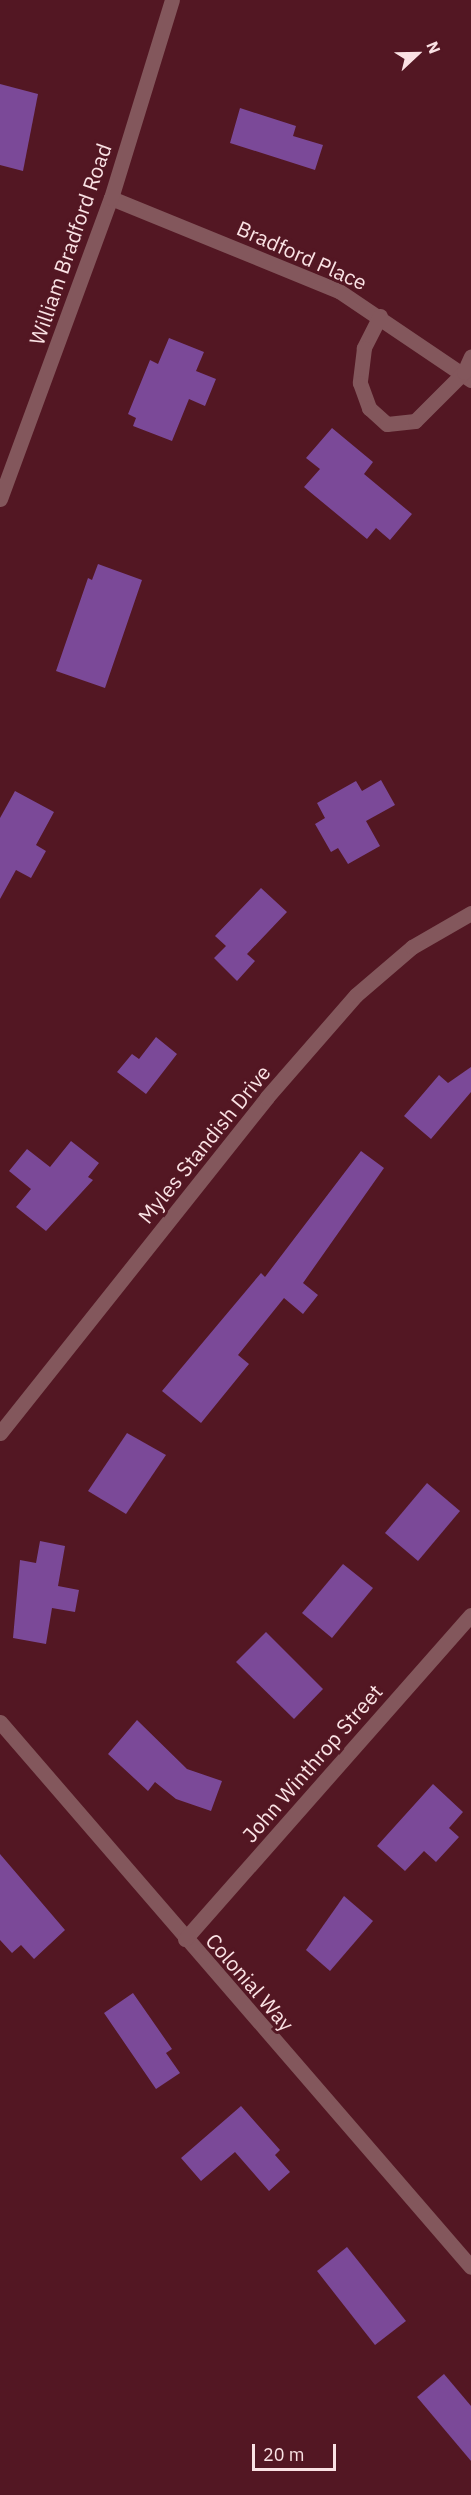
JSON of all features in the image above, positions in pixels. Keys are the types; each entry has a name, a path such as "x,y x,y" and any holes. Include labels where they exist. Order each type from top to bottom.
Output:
{"street":[{"name":"William Bradford Road","path":"0,499 111,198 172,0"},
{"name":"Bradford Place","path":"111,198 327,285 380,316 468,376"},
{"path":"380,316 360,372 365,401 381,420 399,426 415,421 468,376 471,356"},
{"name":"Myles Standish Drive","path":"0,1433 267,1097 356,995 412,947 471,913"},
{"name":"John Winthrop Street","path":"185,1939 471,1615"},
{"name":"Colonial Way","path":"0,1722 185,1939 471,2267"}],"building":[{"path":"0,84 38,94 23,171 0,165"},
{"path":"240,108 296,126 293,136 323,145 315,170 230,143"},
{"path":"169,338 204,352 196,371 216,379 205,406 189,399 172,441 133,426 136,418 128,414 150,360 158,364"},
{"path":"332,428 373,462 364,474 412,514 390,540 376,528 367,539 304,487 320,469 306,458"},
{"path":"98,564 142,580 105,688 56,671 88,578 92,580"},
{"path":"381,780 395,805 366,821 380,846 348,864 338,848 331,852 315,824 325,818 317,803 356,781 362,791"},
{"path":"15,791 54,812 36,845 46,851 31,878 16,870 0,899 0,818"},
{"path":"261,888 287,912 247,954 255,961 237,981 214,958 226,946 215,936"},
{"path":"156,1037 177,1054 146,1094 117,1072 132,1054 139,1059"},
{"path":"471,1067 471,1092 431,1139 404,1116 439,1075 448,1083"},
{"path":"71,1141 99,1163 88,1177 93,1180 46,1231 16,1207 31,1189 9,1171 27,1149 50,1167"},
{"path":"361,1151 384,1168 303,1283 318,1295 303,1314 284,1298 238,1355 249,1364 201,1423 162,1391 261,1273 265,1277"},
{"path":"127,1433 166,1455 126,1514 88,1491"},
{"path":"427,1483 460,1511 418,1561 385,1533"},
{"path":"40,1541 65,1546 58,1586 79,1590 75,1612 52,1608 46,1644 13,1638 20,1560 36,1563"},
{"path":"343,1564 373,1588 332,1638 302,1613"},
{"path":"266,1632 323,1689 294,1719 236,1662"},
{"path":"137,1720 187,1769 222,1781 211,1811 176,1799 155,1782 148,1791 108,1754"},
{"path":"433,1784 463,1812 449,1828 459,1837 436,1862 424,1851 405,1871 377,1846"},
{"path":"0,1854 65,1930 34,1959 21,1945 12,1953 0,1940"},
{"path":"344,1896 373,1921 330,1971 306,1950"},
{"path":"133,1993 172,2049 166,2053 180,2073 156,2089 104,2013"},
{"path":"241,2106 280,2150 275,2155 290,2172 269,2191 235,2152 201,2181 181,2158"},
{"path":"347,2247 406,2321 375,2345 317,2271"},
{"path":"444,2374 471,2406 471,2461 417,2397"}]}
